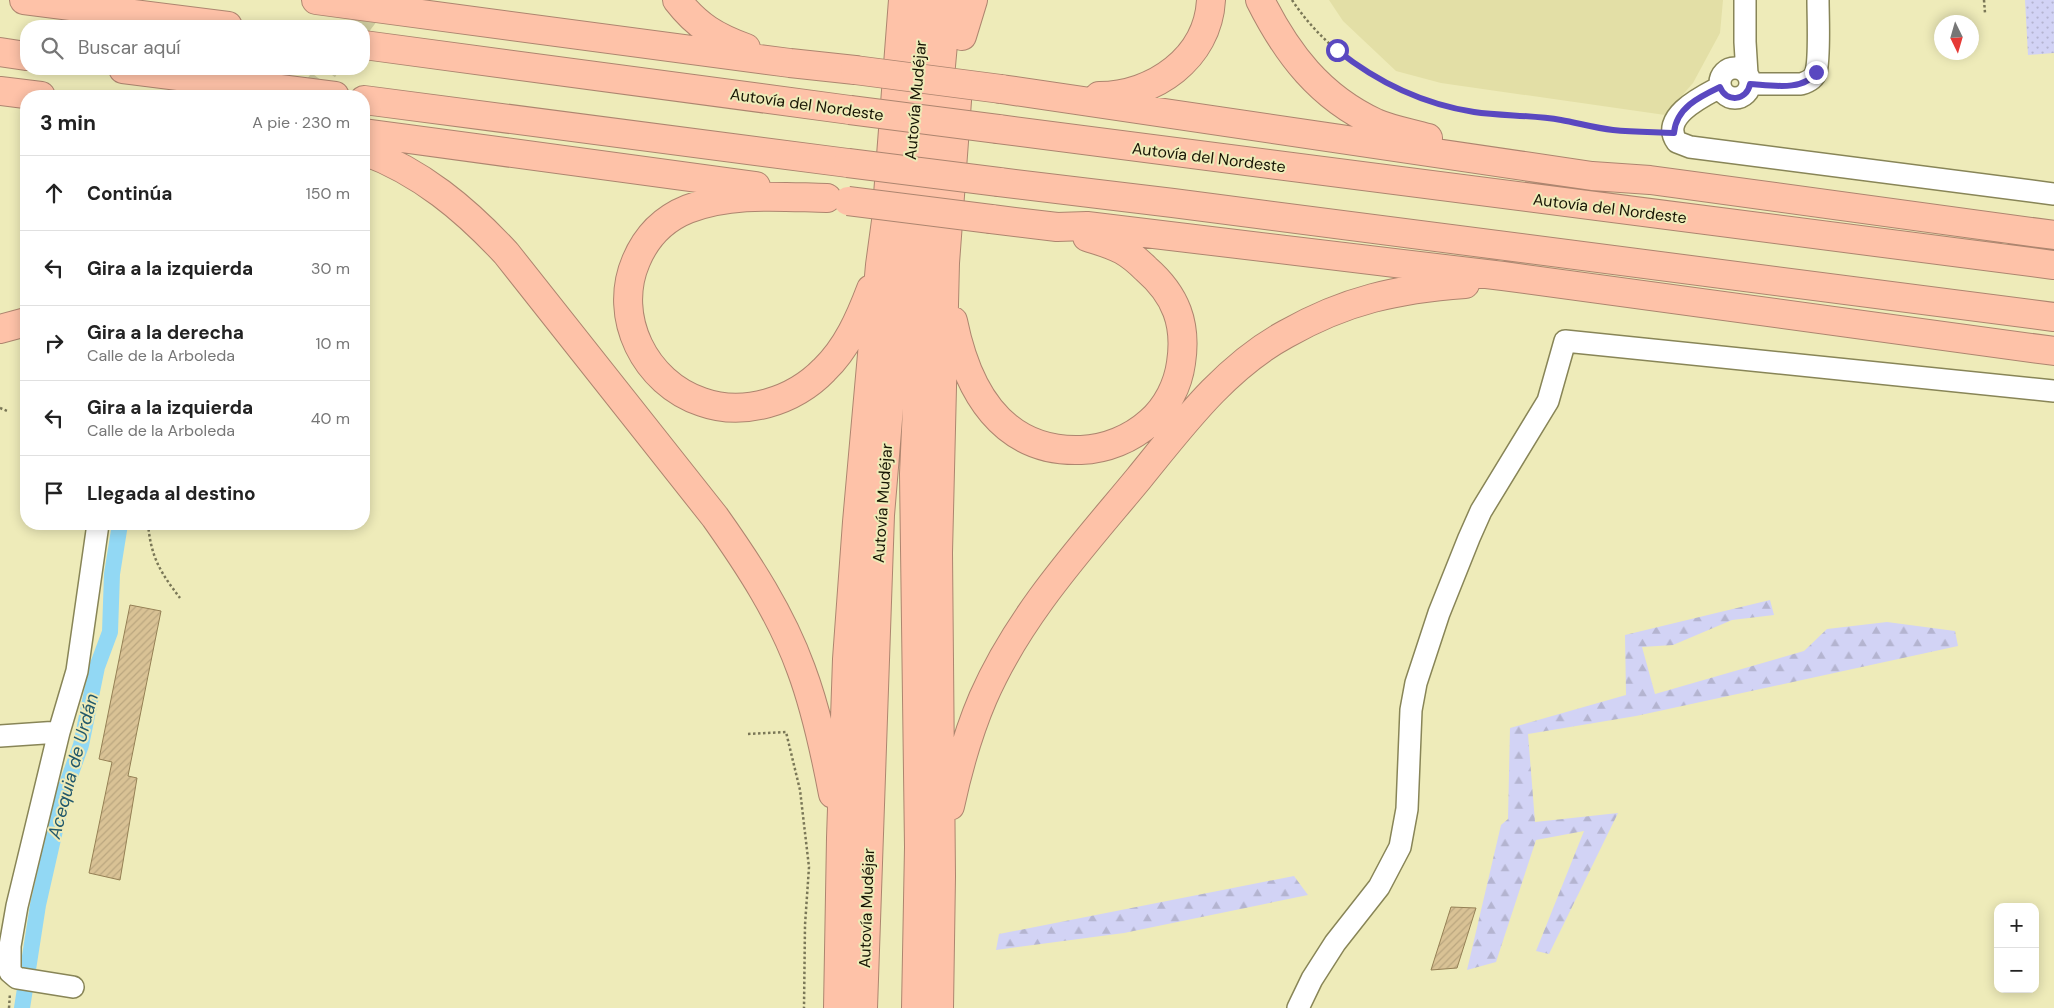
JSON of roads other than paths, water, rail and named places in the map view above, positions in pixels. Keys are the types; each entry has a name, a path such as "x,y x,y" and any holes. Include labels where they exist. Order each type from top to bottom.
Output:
{"highway":[{"path":"24,0 181,20"},
{"path":"323,1 414,5 466,0"},
{"path":"677,0 689,15 706,30 730,42 790,63"},
{"path":"838,1008 841,838 852,592 880,265 886,221 903,0"},
{"name":"Autovía Mudéjar","path":"863,1008 880,515 923,0"},
{"name":"Autovía Mudéjar","path":"916,1008 919,847 914,474 924,252 947,0"},
{"path":"939,1008 942,876 938,553 945,263 966,0"},
{"path":"962,36 973,0"},
{"path":"1035,95 1105,96 1126,93 1150,86 1168,77 1199,42 1208,22 1211,0"},
{"path":"1260,0 1290,52 1321,88 1339,102 1377,123 1450,145 1596,168 1650,180"},
{"path":"323,1 1001,89 1592,176 1650,180 2054,235"},
{"name":"Autovía del Nordeste","path":"370,45 850,110 2054,265"},
{"path":"0,52 20,55"},
{"path":"170,75 288,90"},
{"path":"0,91 20,93"},
{"path":"370,101 2054,317"},
{"path":"0,104 20,110"},
{"path":"370,134 659,172 838,200 1057,227 1087,226 1493,275 2054,351"},
{"path":"370,153 426,181 481,226 506,253 743,556 767,597 801,669 813,706 826,758 841,838"},
{"path":"838,200 749,196 724,199 688,209 671,217 658,227 640,252 630,281 628,313 631,328 644,357 662,379 702,402 726,407 751,406 788,396 824,370 840,351 862,314 880,265"},
{"path":"945,263 950,308 964,365 973,385 995,416 1006,427 1020,436 1048,447 1084,450 1120,442 1151,422 1174,390 1180,370 1183,349 1178,313 1172,297 1163,285 1124,251 1057,227"},
{"path":"942,876 950,806 968,738 983,697 1013,641 1047,590 1192,412 1224,381 1255,354 1285,334 1332,310 1390,293 1428,287 1474,284 1604,291"},
{"path":"0,329 20,324"}],"street":[{"path":"1723,79 1725,95 1734,98 1744,95 1749,79 1744,42 1745,0"},
{"path":"1749,79 1801,84 1806,83 1814,76 1817,64 1818,0"},
{"path":"1744,42 1723,79 1684,109 1676,120 1674,133 1677,142 1690,147 2054,194"},
{"path":"1298,1008 1312,979 1378,887 1400,846 1407,809 1411,710 1416,683 1439,613 1469,538 1482,511 1548,402 1565,341 2054,391"},
{"path":"73,987 12,976 10,946 58,732 76,671 97,530"},
{"path":"0,736 58,732"}],"waterway":[{"name":"Acequia de Urdán","path":"22,1008 38,905 63,795 81,745 97,667 110,632 112,574 119,530"}],"tunnel":[{"path":"365,20 380,0"},
{"path":"312,90 323,75"}]}
